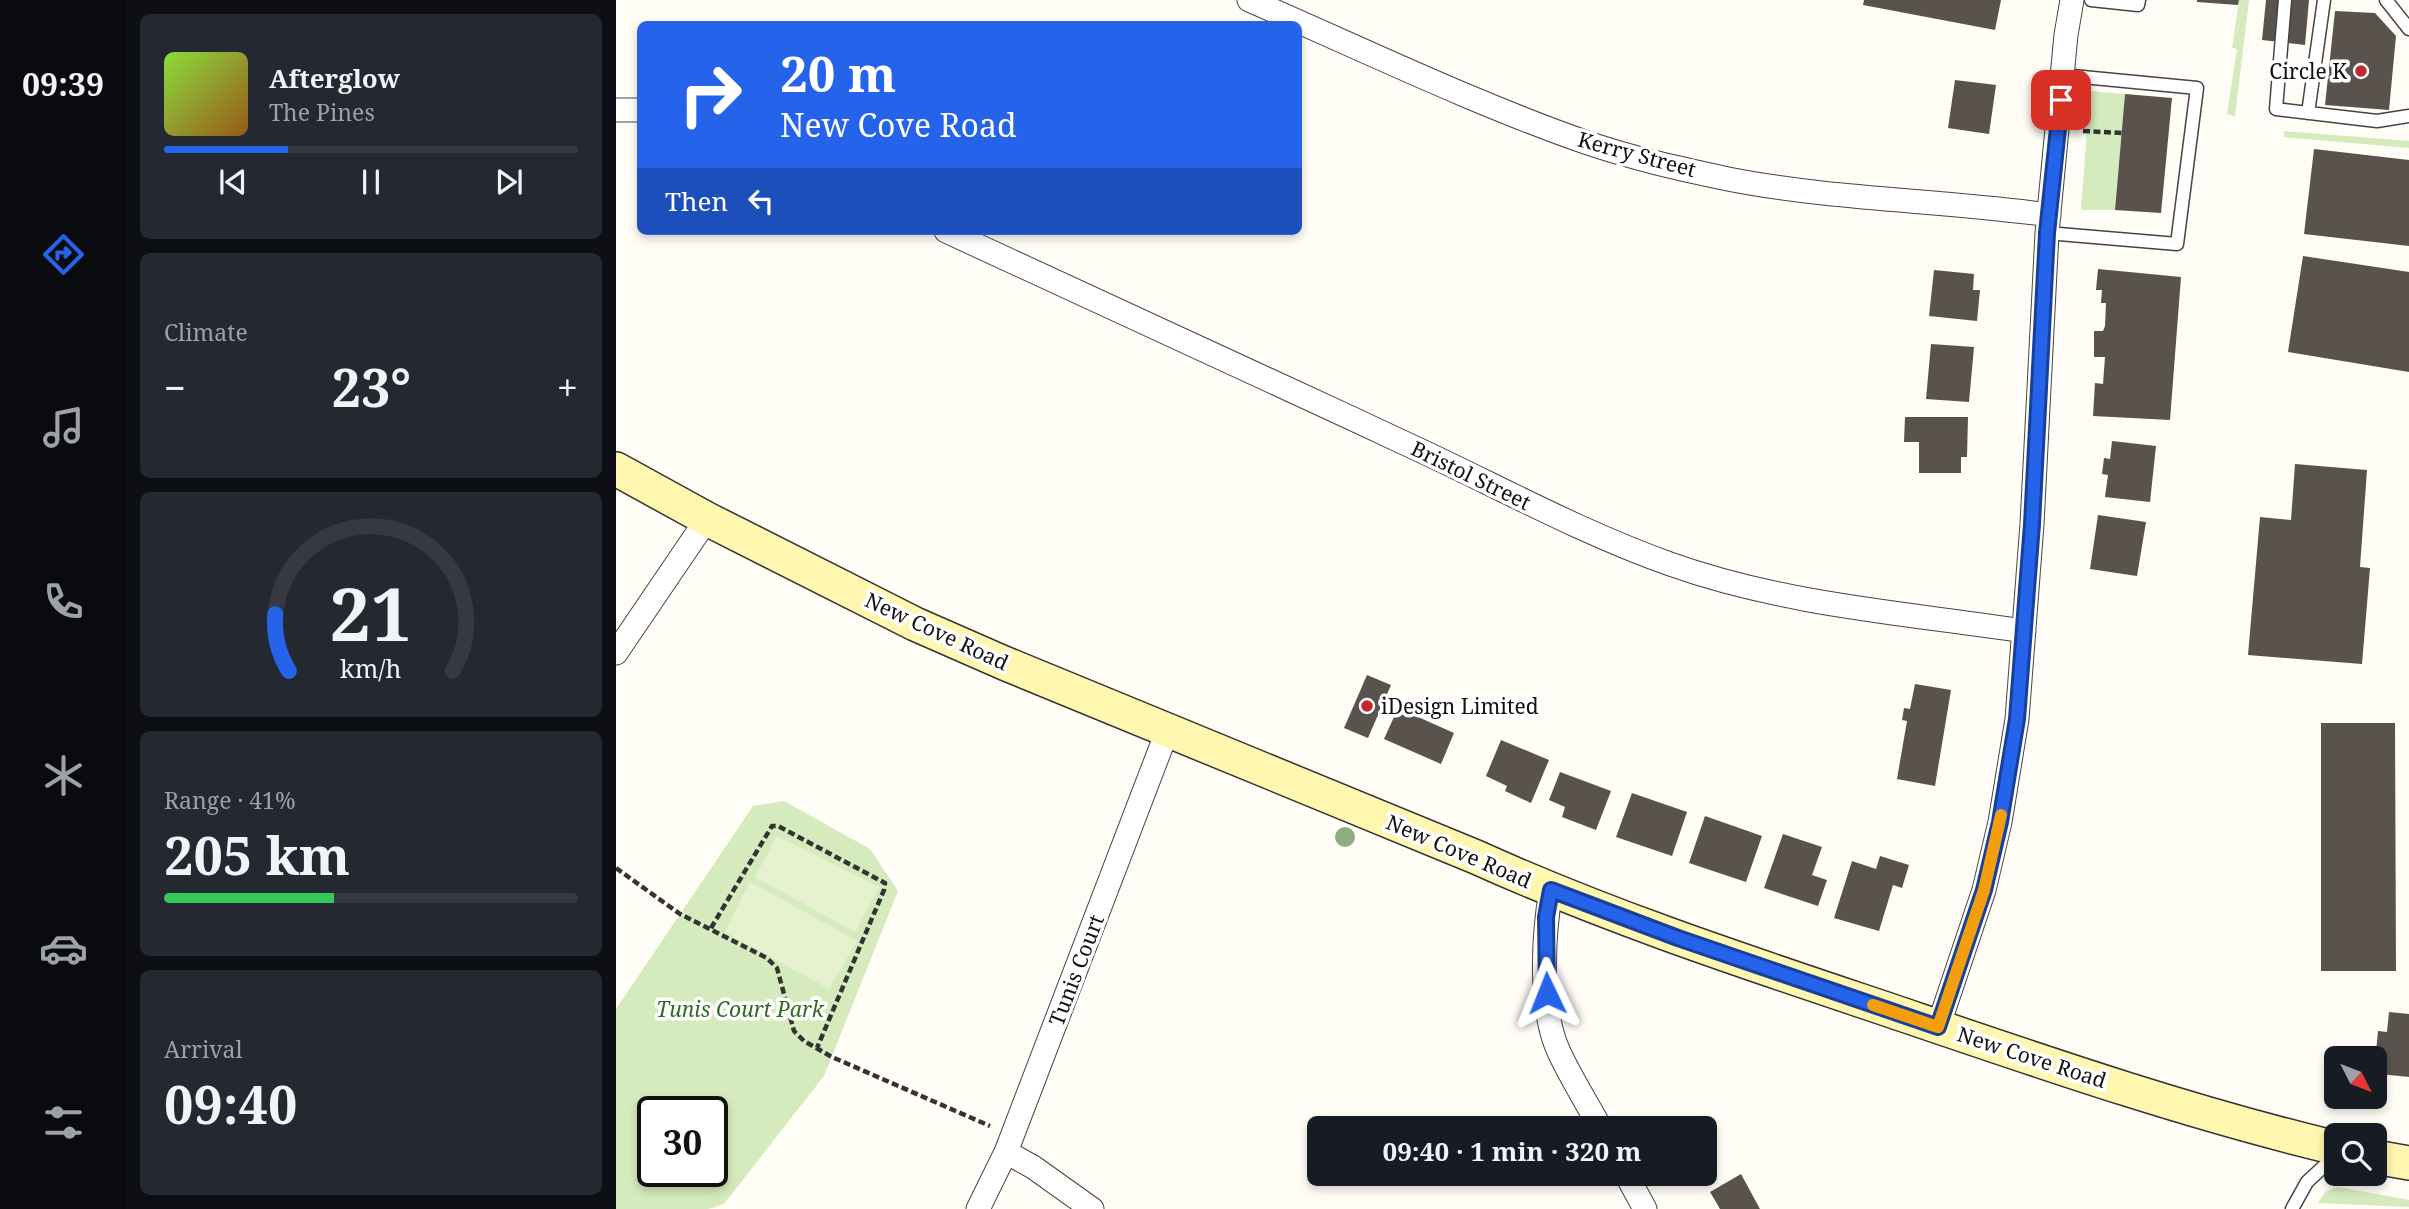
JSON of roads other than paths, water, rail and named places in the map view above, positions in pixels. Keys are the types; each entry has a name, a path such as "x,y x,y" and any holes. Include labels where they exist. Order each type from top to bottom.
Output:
{"street":[{"name":"Kerry Street","path":"1249,0 1298,21"},
{"path":"1938,1027 1984,890 2000,822 2017,719 2048,224 2072,0"},
{"name":"Kerry Street","path":"1302,23 1521,117 1588,143 1651,160 1730,179 2048,224"},
{"path":"616,110 637,110"},
{"name":"Bristol Street","path":"955,235 1563,519 1670,564 1734,584 1797,598 2024,631"},
{"name":"New Cove Road","path":"616,469 707,519 915,624 1551,890 1678,938 1938,1027 2194,1111 2324,1145"},
{"path":"616,653 707,519"},
{"name":"Tunis Court","path":"978,1209 1009,1144 1168,729"},
{"path":"1551,890 1546,917 1545,968 1550,1023 1558,1050 1594,1116"},
{"path":"1009,1144 1092,1209"},
{"path":"1633,1186 1645,1209"}],"lane":[{"path":"2091,0 2138,5 2139,0"},
{"path":"2285,0 2276,109 2377,121 2409,116"},
{"path":"2308,113 2324,0"},
{"path":"2386,0 2409,29"},
{"path":"2048,224 2176,244 2197,88 2062,75"},
{"path":"2292,1209 2307,1182 2324,1166"}],"place":[{"name":"Circle K","path":"2361,71"},
{"name":"iDesign Limited","path":"1367,706"}],"park label":[{"name":"Tunis Court Park","path":"740,1009"}]}
